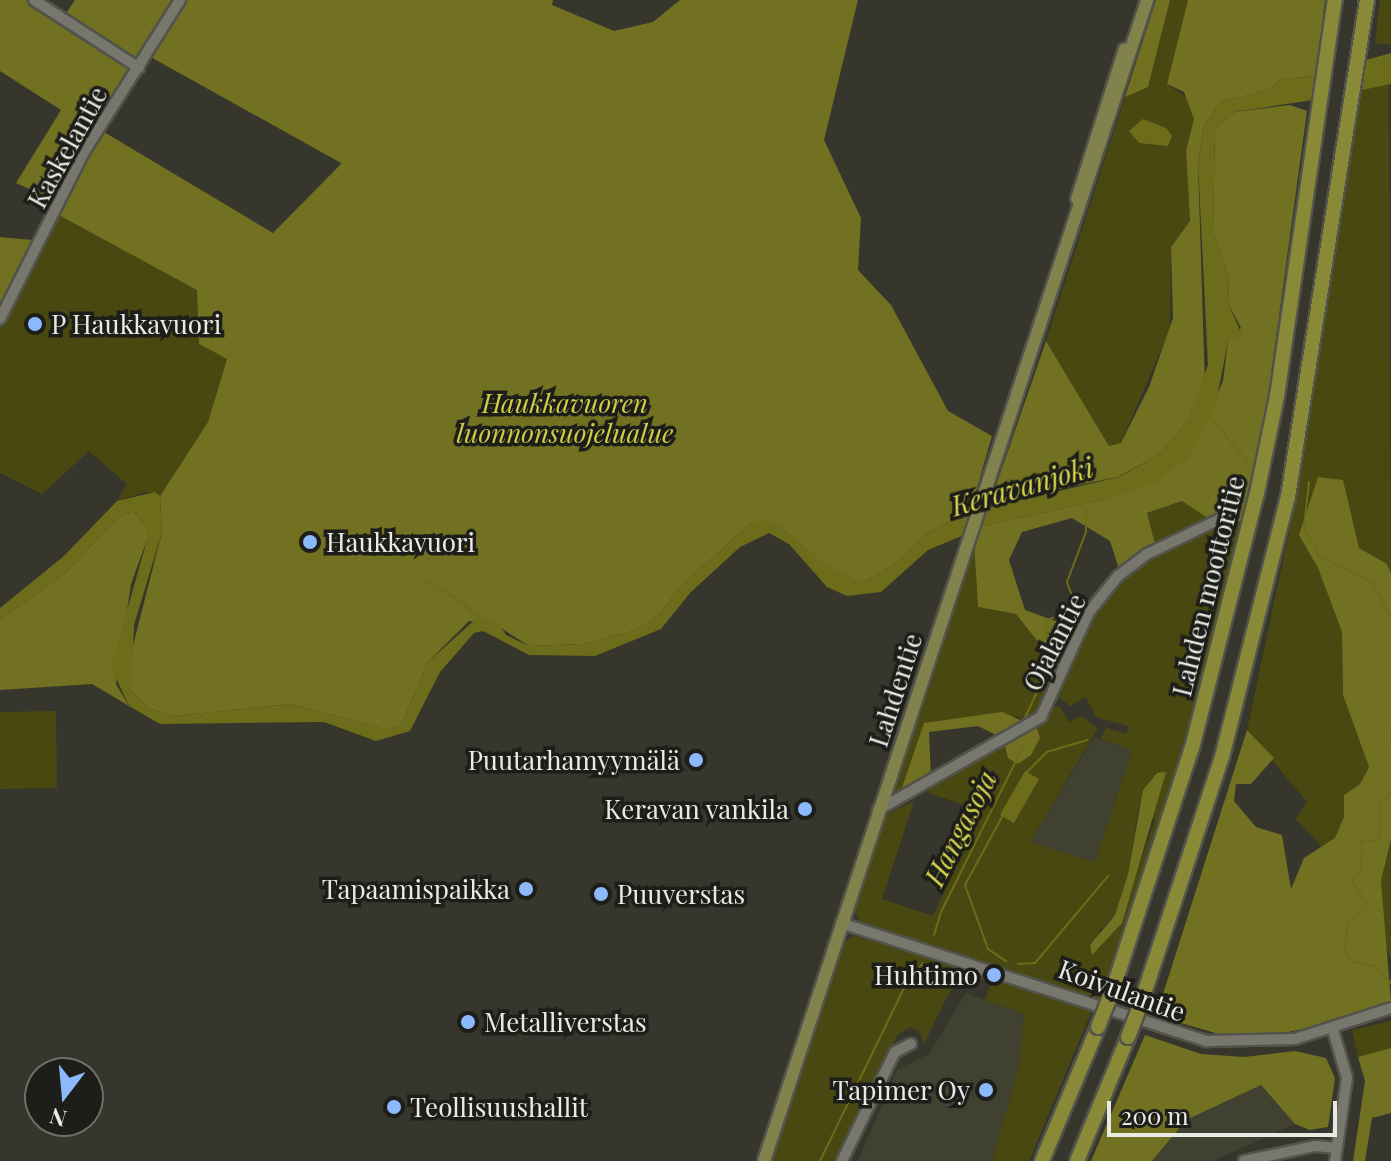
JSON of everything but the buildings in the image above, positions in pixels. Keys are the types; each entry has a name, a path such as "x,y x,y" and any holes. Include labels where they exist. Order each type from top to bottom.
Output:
{"highway":[{"name":"Lahden moottoritie","path":"1042,1161 1113,989 1151,883 1230,606 1277,396 1322,107 1335,0"},
{"path":"1077,1161 1142,1000 1222,757 1288,497 1355,103 1367,0"}],"main road":[{"name":"Lahdentie","path":"764,1161 1146,0"}],"street":[{"path":"34,0 139,68"},
{"name":"Kaskelantie","path":"0,319 84,152 180,0"},
{"name":"Ojalantie","path":"878,810 1041,717 1089,612 1118,576 1147,554 1226,516"},
{"name":"Koivulantie","path":"841,923 1207,1041 1264,1043 1333,1030 1391,1008"},
{"path":"1333,1030 1347,1078 1335,1161"},
{"path":"842,1161 895,1052 911,1044"},
{"path":"1244,1161 1315,1146 1337,1148"}],"shaded area":[{"path":"1170,0 1188,0 1167,84 1189,99 1194,119 1186,150 1190,221 1171,247 1170,329 1121,443 1109,446 1046,341 1125,97 1148,87"},
{"path":"1380,0 1391,0 1391,45 1375,43"},
{"path":"1391,53 1391,84 1362,90 1366,60"},
{"path":"1316,76 1313,100 1235,112 1215,128 1213,233 1228,274 1229,305 1242,335 1228,341 1215,408 1189,458 1156,482 1110,498 979,527 986,508 1119,477 1160,454 1186,423 1208,365 1198,163 1204,126 1220,102 1269,90 1281,79"},
{"path":"1389,85 1391,573 1387,564 1359,548 1342,480 1299,535 1318,568 1342,632 1343,695 1369,767 1360,784 1344,795 1344,817 1335,839 1322,847 1296,819 1307,802 1247,730 1298,490 1362,88"},
{"path":"1143,119 1166,128 1172,136 1168,146 1139,143 1129,131"},
{"path":"53,212 198,290 199,344 227,359 208,422 160,496 145,492 117,501 127,484 89,451 42,494 0,473 0,319"},
{"path":"155,492 160,496 162,532 134,625 131,691 149,708 173,716 291,704 388,730 401,725 428,662 478,617 497,621 506,635 529,646 584,644 636,630 657,617 681,586 751,523 766,520 780,526 826,565 861,583 896,564 927,533 970,512 964,535 928,550 881,592 847,596 827,587 789,544 769,533 740,547 690,593 661,629 595,656 529,655 483,631 474,633 440,672 410,731 376,741 324,722 160,724 129,706 111,667 147,540 147,527 133,511 120,516 64,574 0,620 0,608 64,556 117,501"},
{"path":"1182,501 1218,525 1243,521 1174,785 1100,1002 861,923 853,909 885,815 914,801 882,899 933,916 981,811 929,793 928,787 1004,744 1005,753 1031,755 1040,738 1036,725 1053,706 1061,708 1069,722 1081,716 1098,728 1030,842 1095,862 1132,750 1101,739 1106,728 1127,734 1128,726 1096,717 1086,697 1070,706 1056,695 1091,617 1121,578 1146,514","holes":["1139,805 1155,820 1137,871 1100,950 1099,931 1115,915 1128,874"]},
{"path":"974,543 978,607 1016,614 1038,642 1067,654 1039,715 1027,723 1017,716 924,723 898,799 891,793"},
{"path":"56,711 57,788 0,789 0,712"},
{"path":"1094,737 1132,750 1095,862 1030,842"},
{"path":"1025,771 1039,779 1014,823 1000,815"},
{"path":"1391,839 1391,959 1383,942 1381,881"},
{"path":"853,936 969,967 952,987 924,1044 919,1031 911,1027 898,1034 835,1161 771,1161 844,942"},
{"path":"985,974 1092,1010 1029,1161 992,1161 1019,1067 1024,1014 985,1000 990,985 980,978"},
{"name":"Huhtimo","path":"966,993 1024,1014 1019,1067 992,1161 858,1161 897,1070 929,1054"},
{"path":"1391,1021 1391,1048 1358,1057 1352,1030"},
{"path":"1261,1085 1295,1124 1213,1161 1152,1161 1186,1120"}],"green space":[{"name":"Haukkavuoren luonnonsuojelualue","path":"0,0 34,0 62,19 75,0 553,0 552,5 614,31 653,22 680,0 858,0 824,140 861,218 858,270 891,305 948,411 992,436 970,512 927,533 896,564 861,583 825,565 780,526 751,523 681,586 657,617 636,630 584,644 529,646 498,626 469,621 428,662 401,725 388,730 291,704 173,716 149,708 131,691 128,665 162,532 160,496 208,422 227,359 199,344 197,290 53,212 58,202 16,183 61,110 0,71","holes":["147,55 341,163 273,233 99,129"]},
{"path":"1156,0 1170,0 1148,87 1125,97"},
{"path":"1188,0 1325,0 1316,76 1281,79 1269,90 1220,102 1204,126 1198,163 1205,385 1186,423 1160,454 1118,477 990,503 1046,341 1109,446 1121,443 1149,387 1173,318 1171,247 1190,221 1186,150 1194,119 1184,92 1167,84"},
{"path":"1290,105 1307,111 1267,404 1243,521 1218,525 1182,501 1147,513 1156,548 1120,572 1110,541 1072,518 1022,532 1009,560 1025,610 1078,629 1067,654 1038,642 1016,614 978,607 974,543 979,527 1110,498 1189,458 1223,381 1228,341 1241,328 1229,305 1228,274 1213,233 1215,128 1235,112"},
{"path":"0,237 43,241 0,319"},
{"path":"1318,477 1343,480 1359,548 1387,564 1391,573 1391,839 1381,881 1391,1001 1333,1023 1273,1035 1219,1034 1156,1016 1247,730 1274,758 1251,784 1236,784 1234,801 1256,827 1282,835 1291,889 1304,858 1335,838 1344,817 1344,795 1360,784 1369,767 1343,695 1342,632 1318,568 1299,535"},
{"path":"133,511 147,527 147,540 131,584 116,684 129,706 92,684 0,690 0,620 64,574 120,516"},
{"path":"1002,712 1027,723 1004,739 978,726 929,732 931,776 898,799 924,723"},
{"path":"1036,725 1040,738 1031,755 1018,764 1008,758 1004,744"},
{"path":"1166,772 1122,923 1092,955 1090,945 1115,915 1128,874 1143,790 1157,773"},
{"path":"1145,1035 1201,1054 1244,1057 1295,1051 1326,1058 1335,1078 1328,1127 1310,1130 1295,1124 1261,1085 1186,1120 1152,1161 1091,1161"},
{"path":"1391,1048 1391,1113 1372,1118 1365,1161 1353,1161 1365,1081 1358,1057"}],"waterway":[{"path":"1210,417 1248,462"},
{"path":"1309,482 1304,527 1320,557 1371,582 1391,616"},
{"name":"Hangasoja","path":"1073,598 1067,582 1086,532 1086,501"},
{"path":"424,581 454,596 478,617"},
{"name":"Hangasoja","path":"1024,720 1042,681 1048,645 1045,621 1067,612"},
{"path":"1391,732 1391,741"},
{"path":"1025,774 1047,752 1087,740"},
{"name":"Hangasoja","path":"934,935 941,912 1026,741"},
{"path":"1391,794 1379,803 1380,835 1376,841 1362,841 1361,872 1352,881 1369,906 1348,923 1344,950 1352,962 1375,966 1391,983"},
{"path":"1003,815 965,885 988,949 1006,961"},
{"path":"1018,964 1035,963 1108,876"},
{"name":"Hangasoja","path":"820,1161 905,986 923,963"}],"place":[{"name":"P Haukkavuori","path":"35,324"},
{"name":"Haukkavuori","path":"310,542"},
{"name":"Puutarhamyymälä","path":"696,760"},
{"name":"Keravan vankila","path":"805,809"},
{"name":"Tapaamispaikka","path":"526,889"},
{"name":"Puuverstas","path":"601,894"},
{"name":"Huhtimo","path":"994,975"},
{"name":"Metalliverstas","path":"468,1022"},
{"name":"Tapimer Oy","path":"986,1090"},
{"name":"Teollisuushallit","path":"394,1107"}],"water label":[{"name":"Keravanjoki","path":"1022,486"}]}
